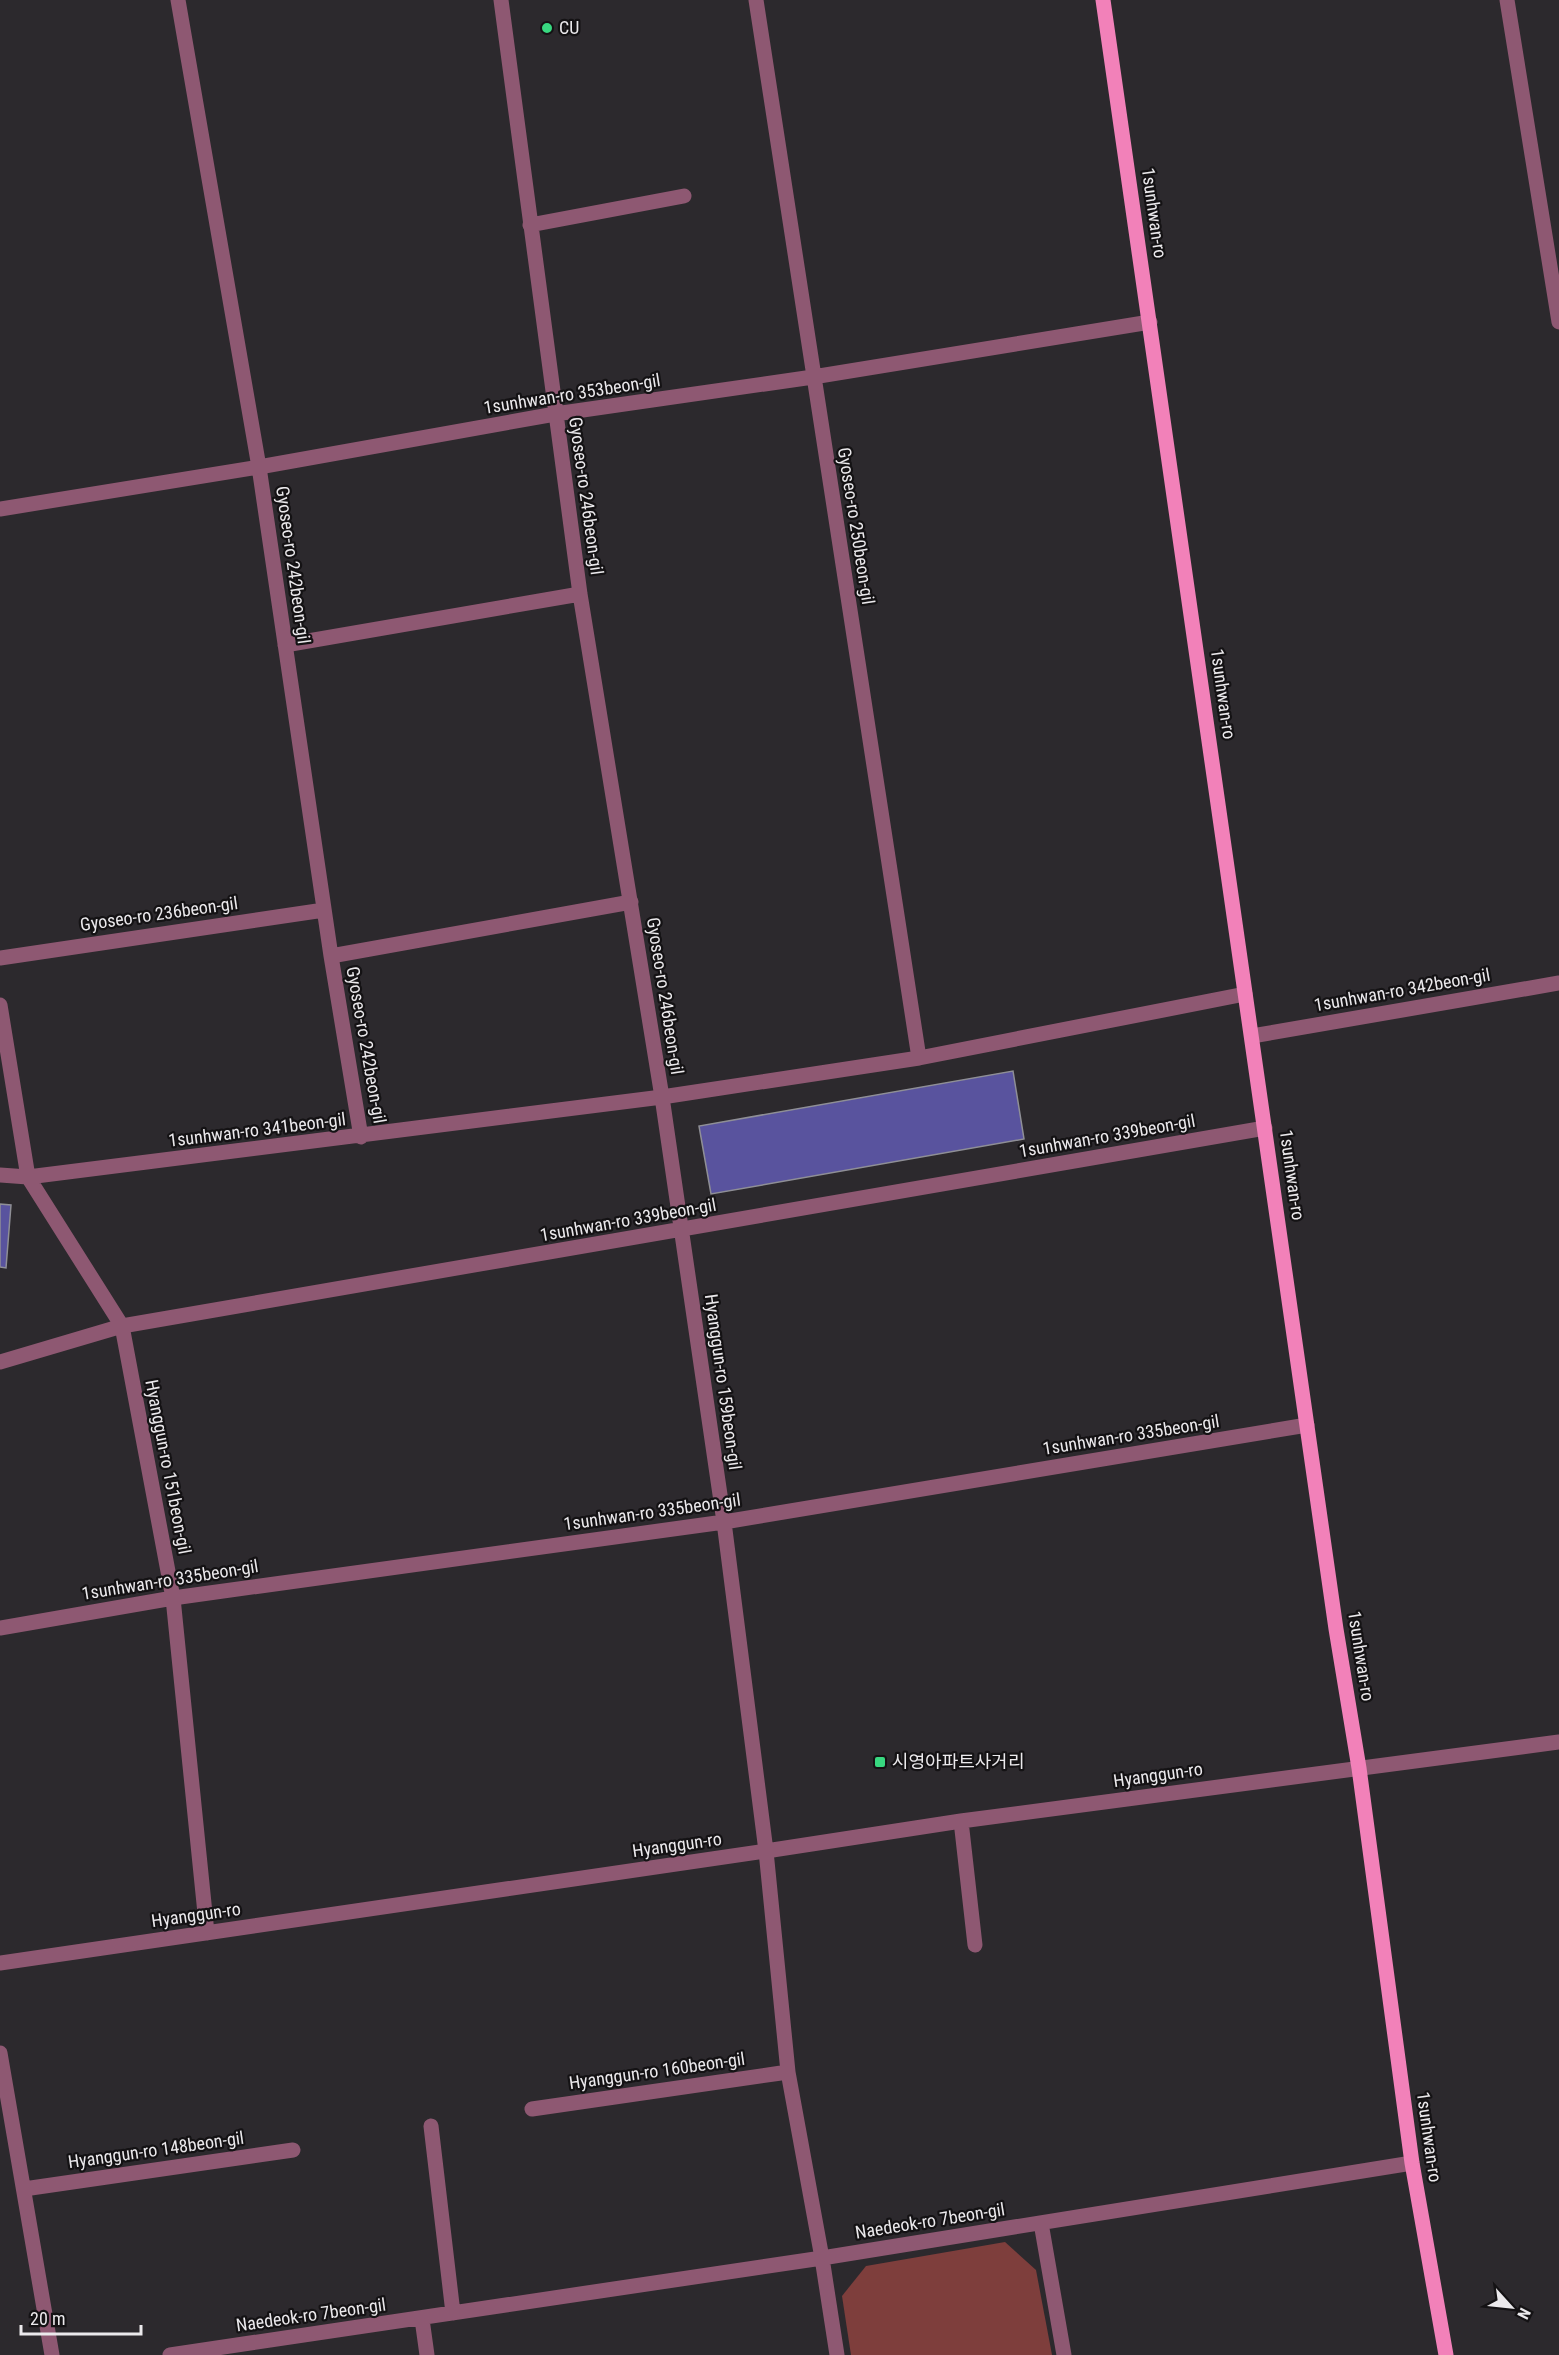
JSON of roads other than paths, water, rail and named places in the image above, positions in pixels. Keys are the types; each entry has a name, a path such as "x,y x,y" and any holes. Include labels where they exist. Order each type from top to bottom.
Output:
{"main road":[{"name":"1sunhwan-ro","path":"1103,0 1336,1629 1359,1768 1412,2163 1446,2355"}],"street":[{"name":"Gyoseo-ro 242beon-gil","path":"178,0 259,467 331,956 361,1137"},
{"name":"Gyoseo-ro 246beon-gil","path":"501,0 580,594 662,1097"},
{"name":"Gyoseo-ro 250beon-gil","path":"756,0 919,1058"},
{"path":"1507,0 1559,322"},
{"path":"530,225 684,196"},
{"name":"1sunhwan-ro 353beon-gil","path":"0,509 259,467 555,414 813,377 1150,321"},
{"name":"Gyoseo-ro 246beon-gil","path":"285,645 580,594"},
{"name":"Gyoseo-ro 246beon-gil","path":"331,956 631,902"},
{"name":"Gyoseo-ro 236beon-gil","path":"0,958 324,910"},
{"name":"1sunhwan-ro 342beon-gil","path":"1252,1036 1559,983"},
{"name":"1sunhwan-ro 341beon-gil","path":"0,1174 28,1178 662,1097 919,1058 1245,994"},
{"path":"0,1005 28,1178"},
{"name":"Hyanggun-ro 159beon-gil","path":"662,1097 724,1522 766,1851"},
{"name":"1sunhwan-ro 339beon-gil","path":"0,1362 122,1326 681,1231 1265,1128"},
{"name":"Hyanggun-ro 151beon-gil","path":"28,1178 122,1326 173,1598 207,1933"},
{"name":"1sunhwan-ro 335beon-gil","path":"0,1628 173,1598 724,1522 1307,1425"},
{"name":"Hyanggun-ro","path":"0,1963 961,1821 1559,1742"},
{"path":"961,1821 975,1945"},
{"path":"766,1851 788,2072 837,2355"},
{"path":"0,2053 52,2355"},
{"name":"Hyanggun-ro 160beon-gil","path":"532,2109 788,2072"},
{"path":"431,2126 453,2313"},
{"name":"Hyanggun-ro 148beon-gil","path":"24,2189 293,2150"},
{"name":"Naedeok-ro 7beon-gil","path":"170,2355 822,2258 1412,2163"},
{"path":"1041,2223 1064,2355"},
{"path":"422,2319 427,2355"}],"place":[{"name":"CU","path":"547,28"},
{"name":"시영아파트사거리","path":"880,1762"}]}
